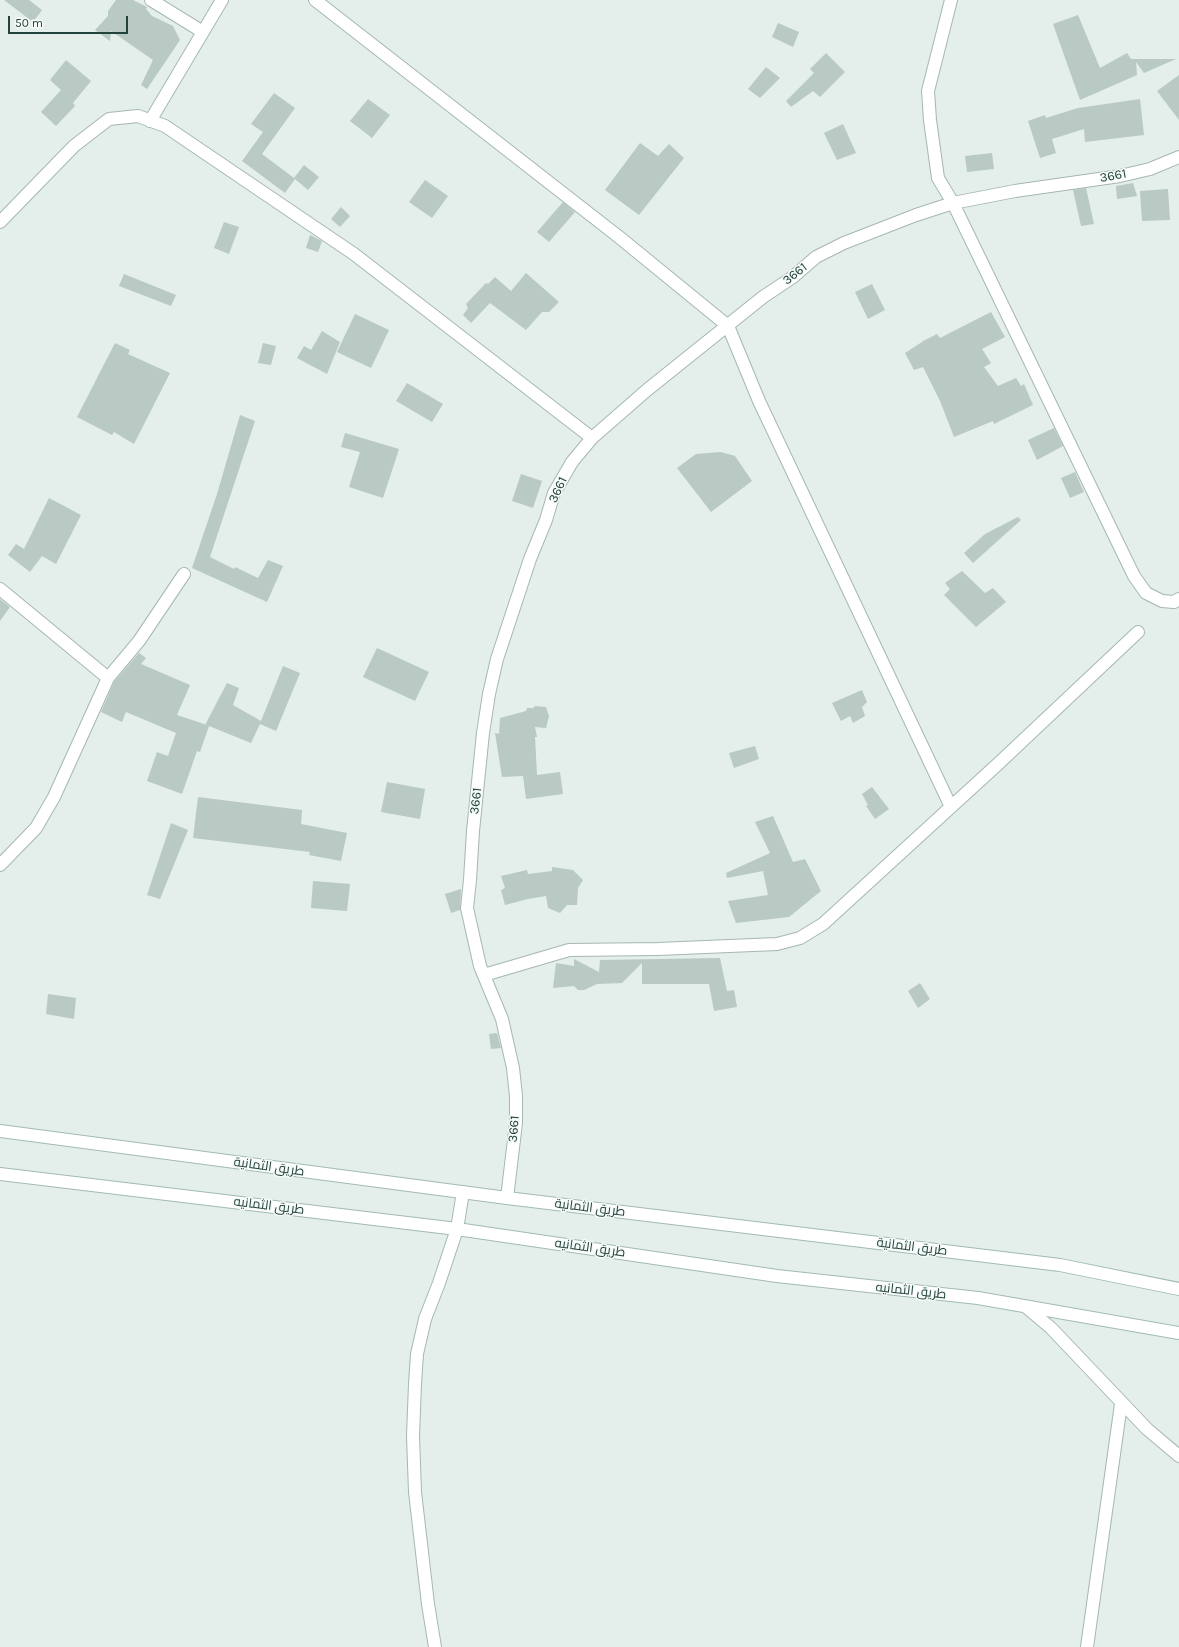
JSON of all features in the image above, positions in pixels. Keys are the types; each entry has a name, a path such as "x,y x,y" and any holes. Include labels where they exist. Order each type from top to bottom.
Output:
{"street":[{"path":"151,0 203,32"},
{"path":"150,120 222,0"},
{"path":"315,0 619,237 728,326 759,401 951,807"},
{"path":"951,0 928,91 930,126 938,178 953,203 1134,576 1146,593 1162,600 1174,602 1179,599"},
{"path":"0,222 74,146 109,119 138,116 150,120 165,126 354,254 592,438"},
{"name":"3661","path":"508,1198 512,1168 516,1096 512,1062 502,1019 480,966 467,908 473,831 483,733 489,694 497,659 530,558 546,520 554,493 572,462 592,438 647,390 763,297 793,277 816,257 844,243 916,215 953,203 1015,191 1120,176 1150,169 1179,157"},
{"path":"0,865 36,828 54,796 108,678 140,641 184,574"},
{"path":"0,589 108,678"},
{"path":"484,975 569,950 658,950 777,944 800,938 823,924 951,807 1138,632"},
{"name":"طريق الثمانية","path":"0,1131 508,1198 1060,1265 1179,1289"},
{"name":"طريق الثمانيه","path":"0,1174 457,1229 777,1276 978,1298 1179,1333"},
{"path":"436,1647 428,1604 415,1492 413,1436 415,1384 417,1354 425,1319 457,1229 463,1192"},
{"path":"1026,1307 1051,1328 1121,1404 1147,1429 1179,1456"},
{"path":"1087,1647 1121,1404"}],"building":[{"path":"4,0 29,0 42,10 33,22"},
{"path":"116,0 133,0 147,7 146,9 152,16 173,26 180,40 147,89 141,85 153,60 111,31 110,41 95,30 108,16 108,11"},
{"path":"1078,15 1100,68 1127,53 1131,59 1176,59 1144,73 1136,62 1137,75 1080,100 1053,24"},
{"path":"778,23 799,32 793,47 772,37"},
{"path":"826,53 845,72 820,97 813,91 791,107 786,101 814,73 810,69"},
{"path":"66,60 91,81 73,103 75,106 56,126 41,112 61,90 50,80"},
{"path":"766,67 780,78 760,98 748,89"},
{"path":"1179,75 1179,120 1157,91"},
{"path":"274,93 295,108 262,154 294,178 304,165 319,177 308,190 295,179 285,193 242,161 263,132 251,124"},
{"path":"368,99 390,115 372,138 350,121"},
{"path":"1140,99 1144,135 1085,142 1084,129 1052,139 1056,153 1040,158 1028,121 1045,115 1046,118 1078,108"},
{"path":"843,124 856,153 837,160 824,133"},
{"path":"640,143 658,156 669,144 684,158 639,215 605,190"},
{"path":"992,153 994,169 967,172 965,156"},
{"path":"425,180 448,196 432,218 409,202"},
{"path":"1133,183 1137,196 1117,199 1116,186"},
{"path":"1086,188 1094,224 1081,226 1073,190"},
{"path":"1168,189 1170,220 1142,221 1140,191"},
{"path":"563,202 575,212 549,242 537,232"},
{"path":"341,207 350,216 340,227 331,219"},
{"path":"224,222 239,227 229,254 214,248"},
{"path":"310,235 322,241 318,252 306,248"},
{"path":"526,273 559,302 549,312 542,312 526,330 490,303 471,323 463,315 468,308 466,304 486,283 488,284 495,277 511,291"},
{"path":"124,274 176,295 171,306 119,286"},
{"path":"872,284 885,310 868,319 855,292"},
{"path":"991,312 1005,337 982,349 991,363 984,367 998,386 1016,378 1021,386 1024,384 1033,405 994,424 993,421 954,437 940,401 923,367 914,370 905,353 937,334 940,338"},
{"path":"355,314 389,330 371,368 337,352"},
{"path":"322,331 340,342 327,374 297,358 304,346 311,350"},
{"path":"115,343 130,350 128,354 170,373 134,444 114,432 112,435 77,417"},
{"path":"263,343 276,346 271,365 258,363"},
{"path":"407,383 443,404 432,422 396,401"},
{"path":"240,415 255,421 210,557 234,569 235,567 258,578 268,560 283,566 267,602 192,568 217,494"},
{"path":"1054,428 1063,446 1037,460 1028,440"},
{"path":"345,433 399,449 383,498 349,487 360,452 341,447"},
{"path":"721,452 735,456 752,481 711,512 677,468 696,454"},
{"path":"1075,472 1084,492 1070,498 1061,478"},
{"path":"521,474 542,481 533,508 512,501"},
{"path":"49,498 81,515 56,564 42,556 30,572 8,555 16,544 24,549"},
{"path":"1018,517 1021,520 973,563 964,553 985,534"},
{"path":"962,571 985,593 993,588 1006,602 976,627 944,595 950,589 945,583"},
{"path":"0,599 10,607 0,621"},
{"path":"377,648 429,672 415,701 363,677"},
{"path":"139,653 146,658 141,664 190,685 177,715 205,724 227,683 239,688 233,705 261,721 283,666 300,673 276,731 260,724 251,743 209,726 200,752 197,751 182,794 147,781 157,752 168,756 176,733 126,712 122,722 101,712 114,682"},
{"path":"862,690 867,702 862,707 865,716 853,723 850,716 841,721 832,703"},
{"path":"535,706 546,707 549,716 546,728 535,727 537,737 535,737 537,775 560,772 563,794 526,799 523,776 502,777 495,733 499,734 500,718 526,711 527,708 533,708"},
{"path":"755,746 759,759 734,768 729,753"},
{"path":"387,782 425,789 420,819 381,812"},
{"path":"872,787 889,809 875,819 866,806 868,805 862,794"},
{"path":"198,797 302,810 301,824 347,833 341,861 309,855 310,852 193,838"},
{"path":"773,816 793,862 805,859 821,891 789,917 736,923 728,901 768,895 763,871 727,878 726,873 770,853 755,822"},
{"path":"171,823 188,830 160,899 147,895"},
{"path":"552,867 573,870 583,880 578,888 577,905 567,905 560,913 548,908 546,896 505,905 501,890 505,888 501,876 527,870 528,874 552,871"},
{"path":"313,881 350,884 347,911 311,908"},
{"path":"461,889 460,910 451,913 445,894"},
{"path":"720,958 727,991 734,990 737,1007 714,1011 709,984 642,984 642,963 622,983 597,984 584,990 578,990 574,986 553,988 556,963 574,966 574,959 599,972 600,960"},
{"path":"920,983 930,999 918,1008 908,991"},
{"path":"48,994 76,998 74,1019 46,1014"},
{"path":"497,1033 501,1048 491,1049 489,1034"}]}
